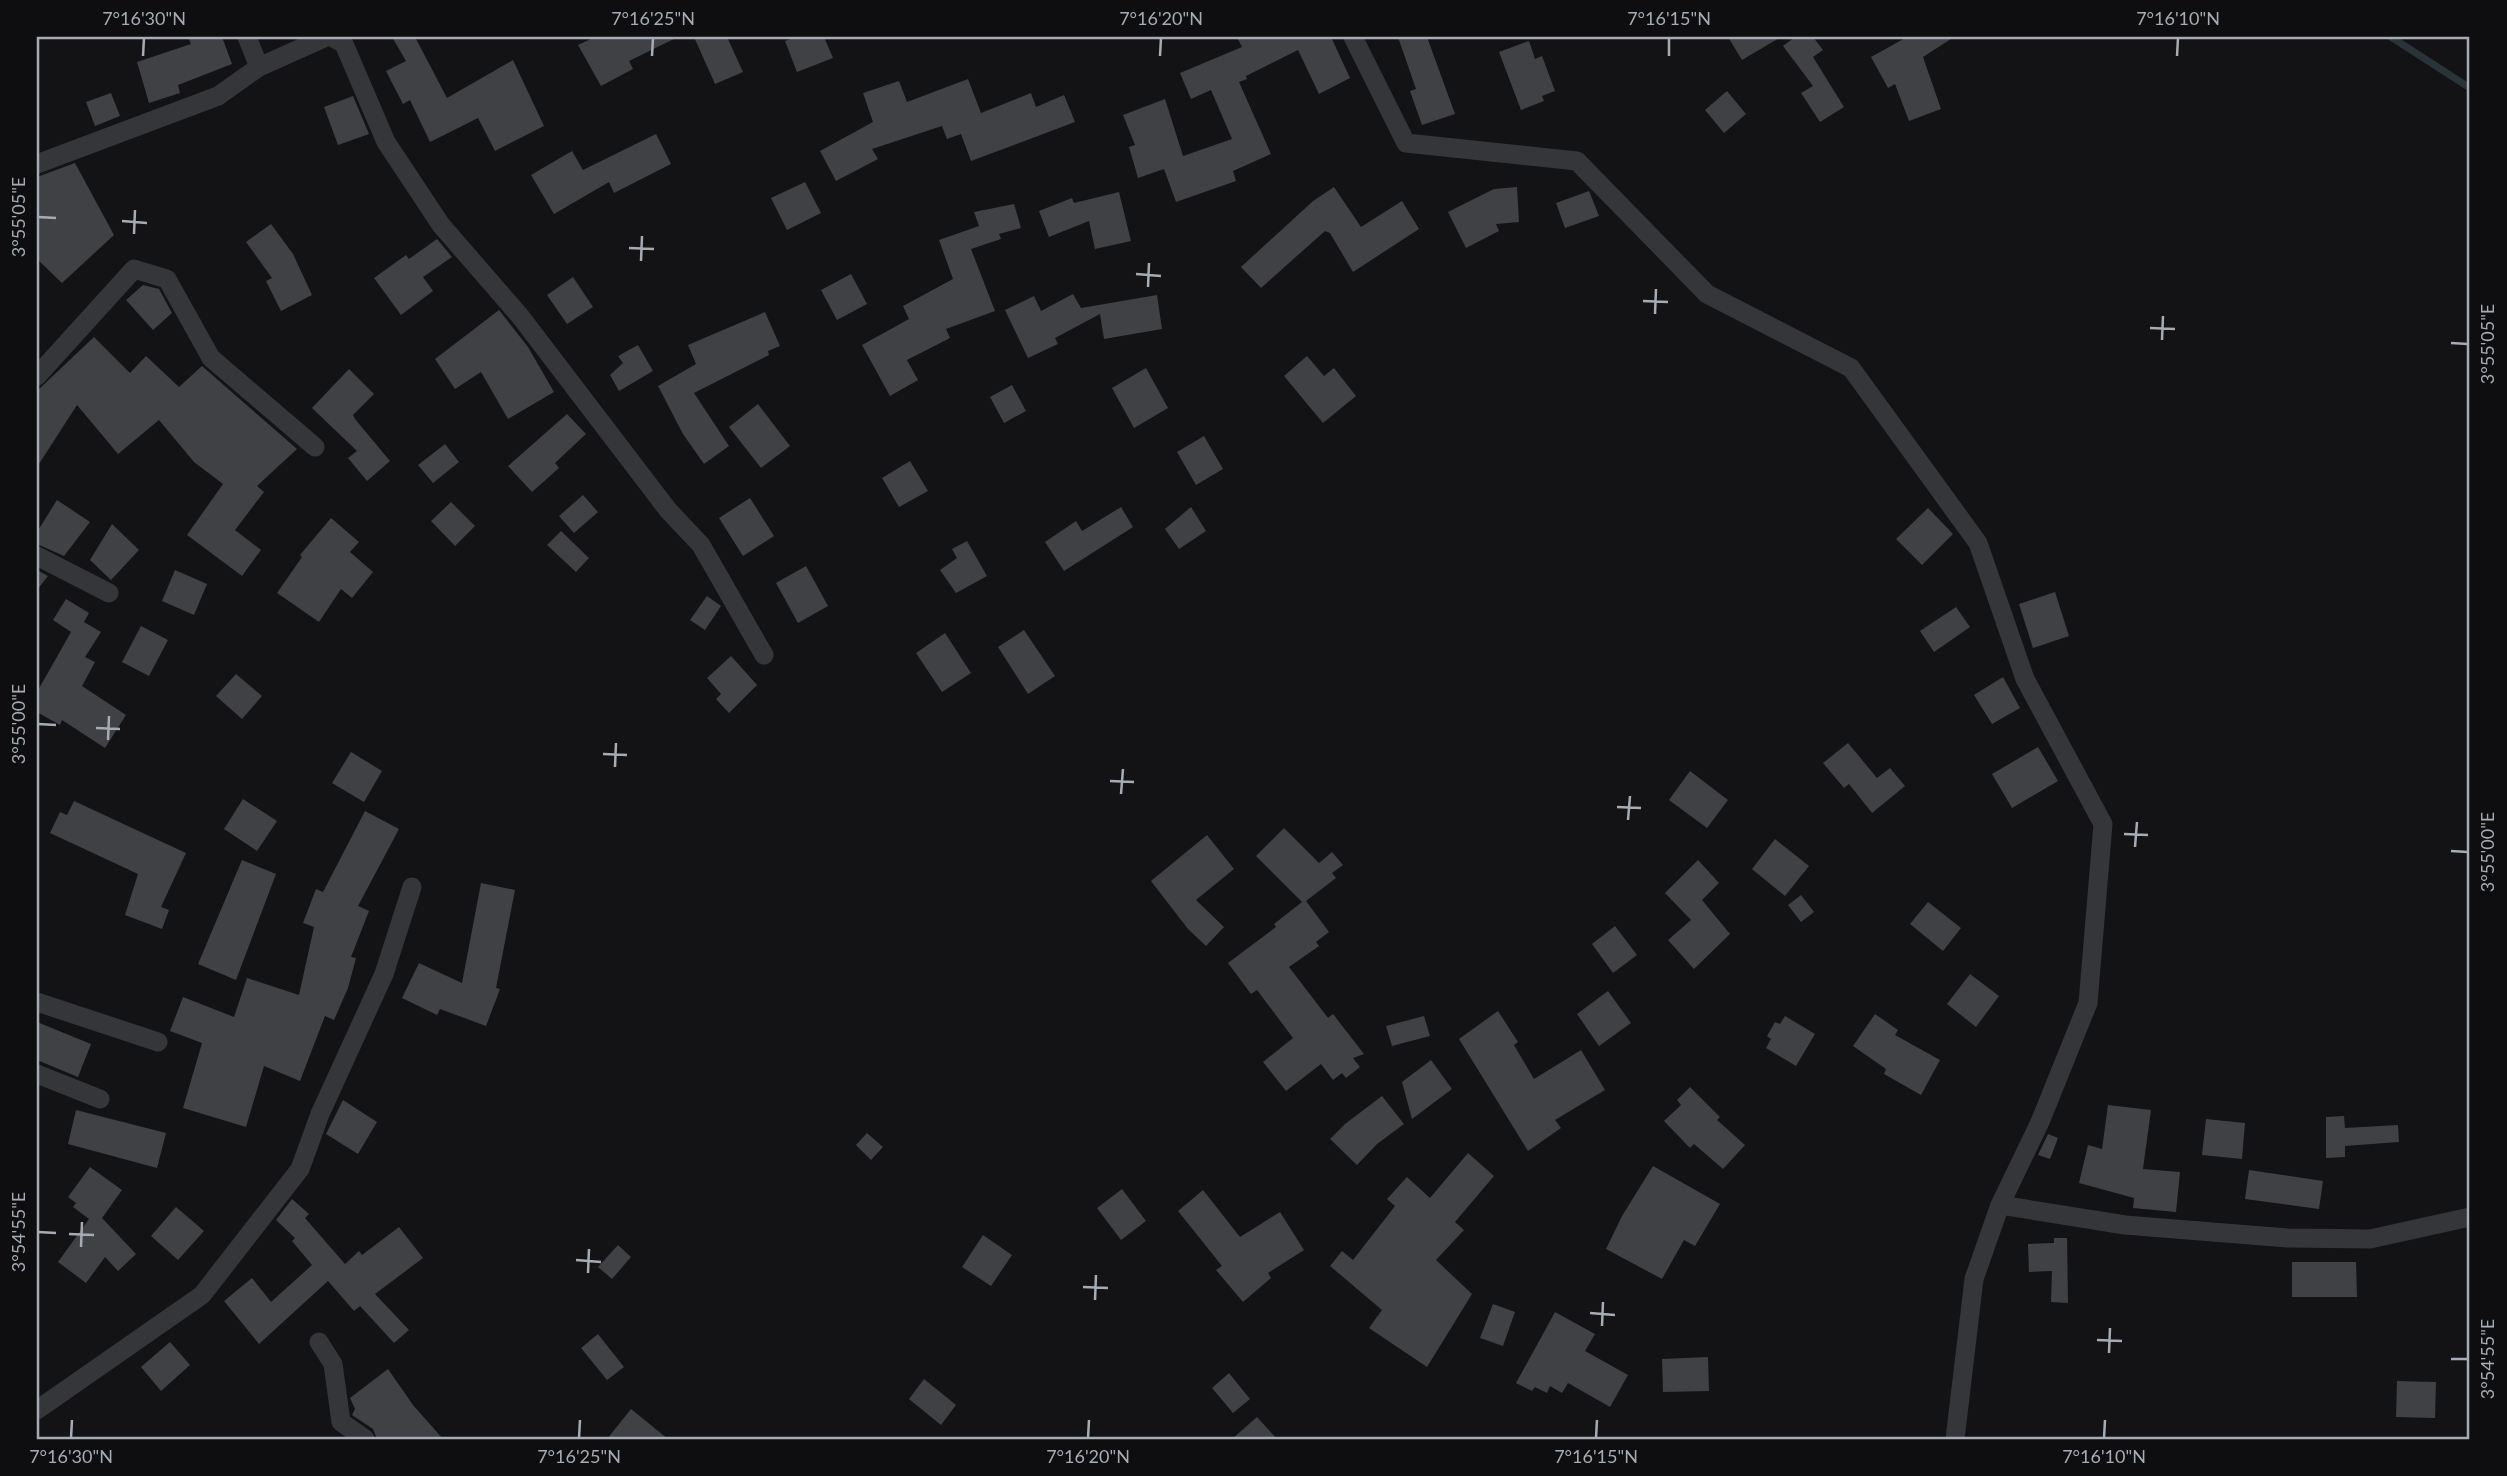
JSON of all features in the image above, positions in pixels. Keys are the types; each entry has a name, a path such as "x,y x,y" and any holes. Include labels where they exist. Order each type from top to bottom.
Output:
{"street":[{"path":"247,37 259,67"},
{"path":"37,164 218,96 259,67 326,37"},
{"path":"332,37 344,44 386,142 441,225 520,316 668,510 701,545 764,655"},
{"path":"1353,37 1406,143 1577,161 1707,293 1851,368 1978,543 2025,679 2103,824 2088,1003 2040,1122 2000,1205 1973,1279 1955,1439"},
{"path":"37,376 134,269 167,279 211,358 316,447"},
{"path":"37,556 109,593"},
{"path":"37,1410 202,1295 300,1169 320,1114 384,974 412,887"},
{"path":"37,1002 158,1042"},
{"path":"37,1074 100,1099"},
{"path":"2000,1205 2124,1225 2288,1238 2370,1239 2470,1217"},
{"path":"319,1342 333,1364 341,1422 365,1439"}],"building":[{"path":"188,37 222,37 232,64 178,85 180,93 149,103 137,62 191,44"},
{"path":"392,37 415,37 447,98 513,60 544,126 495,151 478,118 430,142 410,100 403,104 386,71 406,61"},
{"path":"595,37 678,37 629,61 633,69 601,86 578,45"},
{"path":"694,37 727,37 743,72 715,84"},
{"path":"796,37 824,37 833,58 797,72 785,41"},
{"path":"1237,37 1331,37 1350,78 1319,94 1298,50 1246,76 1247,79 1239,82 1271,154 1233,171 1236,181 1176,202 1164,169 1138,178 1129,147 1135,145 1123,115 1165,99 1183,156 1232,139 1211,90 1191,99 1180,73 1242,47"},
{"path":"1398,37 1427,37 1455,114 1422,125 1410,91 1416,89"},
{"path":"1728,37 1781,37 1742,60"},
{"path":"1795,37 1813,37 1823,50 1813,57 1844,107 1820,122 1801,93 1813,86 1783,46"},
{"path":"1907,37 1954,37 1923,57 1941,109 1909,121 1895,84 1888,88 1871,57"},
{"path":"1529,41 1535,59 1542,56 1555,91 1542,96 1544,101 1521,110 1499,52"},
{"path":"968,79 981,113 1031,93 1036,107 1064,95 1075,122 971,161 961,134 947,139 942,126 872,149 878,159 836,181 820,151 873,122 863,93 899,81 907,102"},
{"path":"1727,91 1746,114 1724,133 1705,110"},
{"path":"111,93 120,116 95,126 86,102"},
{"path":"353,96 369,134 338,145 324,107"},
{"path":"656,134 671,164 614,193 609,182 554,214 531,175 572,151 583,170"},
{"path":"75,163 114,235 62,283 37,259 37,177"},
{"path":"805,182 821,213 787,230 771,198"},
{"path":"1334,187 1361,227 1402,201 1419,229 1353,272 1330,233 1325,231 1261,288 1241,267 1313,201"},
{"path":"1517,187 1519,222 1496,224 1499,231 1466,248 1448,212 1494,189"},
{"path":"1589,191 1599,216 1565,228 1556,203"},
{"path":"1119,192 1131,241 1095,249 1089,221 1049,237 1039,211 1072,198 1074,203"},
{"path":"1014,204 1021,228 999,234 1001,239 971,249 995,311 946,329 950,338 907,360 918,380 890,396 862,345 909,319 903,306 953,279 939,240 979,226 974,212"},
{"path":"271,224 293,254 312,295 281,311 266,281 272,278 246,242"},
{"path":"437,239 452,257 423,277 433,291 401,315 374,278 406,255 409,259"},
{"path":"851,274 867,304 837,320 821,290"},
{"path":"573,277 593,307 567,324 547,295"},
{"path":"143,285 159,289 172,313 153,330 126,300"},
{"path":"1073,294 1081,308 1157,295 1162,329 1104,339 1100,314 1055,338 1058,344 1028,358 1005,310 1034,296 1041,311"},
{"path":"499,310 528,347 554,392 508,419 481,372 455,389 435,359"},
{"path":"765,312 780,346 768,351 769,355 694,393 729,446 704,464 683,434 658,386 696,364 688,345"},
{"path":"94,337 130,373 146,356 179,387 202,366 297,449 257,486 264,492 235,530 261,550 242,576 187,535 223,484 194,462 159,420 118,454 77,405 37,467 37,391"},
{"path":"638,345 653,371 619,391 610,375 623,363 618,356"},
{"path":"1307,356 1324,376 1334,368 1356,396 1323,423 1284,376"},
{"path":"1146,368 1168,408 1134,428 1112,388"},
{"path":"349,369 374,394 353,415 390,461 367,481 348,458 357,451 312,408"},
{"path":"1012,385 1026,411 1004,423 990,397"},
{"path":"758,404 790,446 761,468 729,427"},
{"path":"567,414 586,434 555,463 559,468 532,492 508,466"},
{"path":"1204,436 1223,469 1196,485 1177,452"},
{"path":"445,444 459,462 433,483 418,465"},
{"path":"910,461 928,491 899,507 882,478"},
{"path":"583,495 598,512 574,533 559,516"},
{"path":"750,498 774,536 743,556 719,518"},
{"path":"57,500 90,522 64,556 37,544 37,532"},
{"path":"451,502 475,526 455,546 431,521"},
{"path":"1121,507 1133,527 1064,571 1045,542 1076,521 1082,531"},
{"path":"1191,507 1206,531 1179,549 1165,529"},
{"path":"1928,508 1953,534 1922,565 1896,539"},
{"path":"331,518 359,542 350,552 373,572 352,598 341,589 319,622 277,593 302,557 300,555"},
{"path":"112,524 139,550 111,580 90,560"},
{"path":"561,531 589,558 576,572 547,545"},
{"path":"967,541 987,576 956,593 940,570 957,558 952,549"},
{"path":"806,566 828,606 798,623 776,583"},
{"path":"37,570 48,576 37,590"},
{"path":"175,570 207,584 194,615 162,601"},
{"path":"2055,592 2069,636 2033,648 2019,604"},
{"path":"707,596 721,606 705,630 690,620"},
{"path":"66,599 89,613 84,622 101,632 85,657 95,662 82,686 126,715 105,748 62,720 60,725 37,712 37,692 71,632 53,620"},
{"path":"1956,607 1970,627 1934,652 1920,631"},
{"path":"141,626 168,640 149,676 122,662"},
{"path":"1024,630 1055,676 1028,694 998,647"},
{"path":"945,633 971,673 942,692 916,653"},
{"path":"731,656 757,685 729,713 716,699 721,694 707,678"},
{"path":"236,674 262,696 242,719 216,696"},
{"path":"2003,677 2020,708 1992,724 1974,695"},
{"path":"1848,743 1877,778 1890,768 1905,786 1872,813 1849,784 1844,788 1823,763"},
{"path":"2038,747 2058,781 2012,808 1992,774"},
{"path":"351,752 382,771 364,802 332,783"},
{"path":"1690,771 1728,800 1707,828 1669,800"},
{"path":"243,799 277,821 257,851 224,829"},
{"path":"74,801 186,853 161,907 169,910 162,929 125,915 138,874 50,833 60,812 67,815"},
{"path":"365,811 399,829 358,906 369,911 351,957 356,958 348,988 334,1020 325,1016 300,1081 264,1066 246,1127 183,1108 202,1043 170,1031 183,997 234,1017 247,978 299,995 314,927 303,923 316,889 323,892"},
{"path":"1284,828 1319,863 1332,852 1343,865 1332,873 1336,878 1306,901 1329,932 1316,942 1319,946 1289,967 1328,1018 1333,1014 1364,1054 1353,1058 1360,1067 1346,1078 1342,1073 1333,1080 1321,1064 1286,1091 1263,1062 1293,1038 1257,990 1251,994 1228,963 1276,927 1274,924 1302,902 1256,856"},
{"path":"1207,835 1234,869 1196,900 1224,927 1206,946 1188,929 1151,881"},
{"path":"1775,839 1809,866 1785,896 1752,869"},
{"path":"242,860 276,874 236,980 198,964"},
{"path":"1698,860 1719,883 1702,900 1730,934 1694,969 1668,940 1691,920 1665,893"},
{"path":"481,883 515,890 496,988 500,989 486,1026 440,1009 437,1015 402,998 419,963 462,983"},
{"path":"1801,895 1814,912 1801,922 1788,905"},
{"path":"1928,902 1961,928 1943,951 1910,924"},
{"path":"1615,926 1637,955 1613,973 1592,944"},
{"path":"1970,974 1999,996 1976,1027 1947,1004"},
{"path":"1608,991 1631,1023 1599,1046 1577,1014"},
{"path":"1498,1011 1518,1042 1514,1045 1534,1079 1581,1050 1605,1090 1555,1120 1561,1128 1528,1151 1459,1039"},
{"path":"1875,1014 1898,1030 1895,1035 1940,1060 1921,1095 1884,1074 1886,1069 1853,1046"},
{"path":"1424,1016 1430,1036 1392,1046 1386,1026"},
{"path":"1785,1016 1815,1034 1796,1066 1766,1048 1771,1039 1767,1036 1775,1022 1780,1024"},
{"path":"37,1022 91,1044 78,1077 37,1060"},
{"path":"1431,1060 1452,1089 1412,1119 1402,1082"},
{"path":"1690,1087 1720,1117 1717,1120 1745,1145 1723,1169 1694,1144 1690,1148 1664,1121 1681,1105 1677,1100"},
{"path":"1382,1096 1404,1124 1377,1144 1357,1165 1330,1139"},
{"path":"343,1100 377,1122 358,1154 326,1134"},
{"path":"2108,1105 2151,1110 2143,1169 2180,1172 2176,1212 2133,1208 2134,1198 2079,1183 2088,1145 2102,1149"},
{"path":"76,1110 166,1133 157,1168 68,1144"},
{"path":"2344,1116 2345,1128 2398,1125 2399,1142 2345,1146 2345,1157 2326,1158 2326,1117"},
{"path":"2206,1119 2245,1123 2242,1159 2202,1155"},
{"path":"867,1133 883,1147 871,1160 856,1145"},
{"path":"2048,1134 2058,1138 2050,1159 2038,1155"},
{"path":"1468,1153 1494,1176 1455,1222 1464,1230 1436,1260 1472,1294 1427,1367 1369,1328 1382,1310 1330,1266 1342,1251 1353,1260 1395,1206 1387,1199 1407,1177 1430,1198"},
{"path":"1653,1166 1720,1204 1695,1246 1684,1240 1662,1279 1606,1249 1622,1216"},
{"path":"90,1167 122,1190 102,1218 136,1254 118,1271 105,1257 86,1283 58,1262 89,1219 73,1207 76,1203 68,1197"},
{"path":"2249,1170 2323,1181 2319,1209 2245,1199"},
{"path":"1122,1189 1146,1221 1121,1240 1097,1208"},
{"path":"1203,1190 1240,1237 1280,1212 1304,1250 1268,1273 1271,1278 1243,1302 1216,1270 1222,1266 1178,1211"},
{"path":"292,1199 309,1214 305,1218 345,1264 359,1251 362,1255 399,1227 423,1258 375,1294 409,1330 394,1343 360,1306 354,1311 328,1281 259,1344 224,1301 252,1278 271,1302 312,1265 292,1241 295,1238 276,1220"},
{"path":"176,1207 204,1231 178,1260 151,1236"},
{"path":"983,1235 1012,1255 991,1286 962,1267"},
{"path":"2054,1238 2067,1238 2068,1303 2051,1302 2052,1271 2029,1272 2028,1244 2054,1243"},
{"path":"618,1245 631,1257 612,1279 598,1267"},
{"path":"2292,1262 2356,1262 2357,1297 2292,1297"},
{"path":"1493,1304 1515,1312 1503,1346 1480,1338"},
{"path":"1555,1312 1595,1334 1585,1351 1628,1375 1610,1407 1568,1383 1562,1393 1550,1386 1547,1393 1535,1387 1532,1391 1516,1383"},
{"path":"598,1334 624,1367 607,1380 581,1348"},
{"path":"170,1342 190,1365 161,1391 141,1367"},
{"path":"1708,1357 1709,1391 1663,1392 1662,1359"},
{"path":"388,1369 413,1405 443,1439 377,1439 373,1429 352,1415 355,1409 350,1398"},
{"path":"1229,1373 1250,1399 1233,1413 1212,1388"},
{"path":"924,1379 956,1405 941,1425 909,1399"},
{"path":"2397,1381 2436,1382 2435,1418 2396,1417"},
{"path":"631,1409 668,1439 607,1439"},
{"path":"1257,1417 1277,1439 1232,1439"}],"waterway":[{"path":"2391,37 2470,88"}]}
